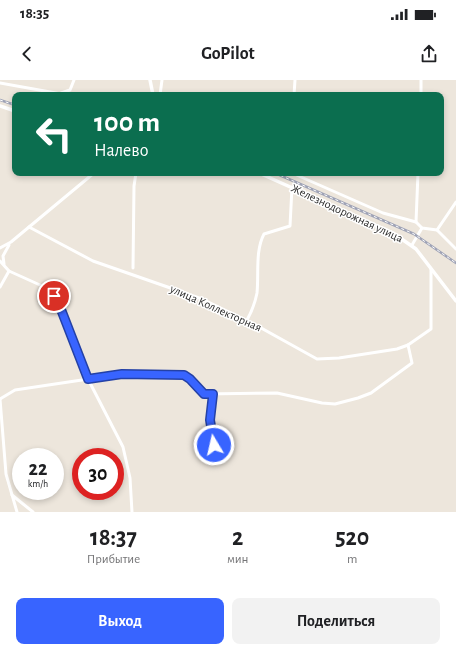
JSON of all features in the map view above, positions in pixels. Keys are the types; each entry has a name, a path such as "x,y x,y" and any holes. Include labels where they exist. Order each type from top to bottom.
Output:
{"street":[{"path":"6,85 8,80"},
{"path":"65,92 70,90 74,80"},
{"path":"150,80 152,92"},
{"path":"160,92 162,80"},
{"path":"294,92 295,80"},
{"path":"421,92 422,80"},
{"path":"0,83 6,85 24,86 51,92"},
{"path":"0,106 12,110"},
{"path":"0,248 11,242 90,176"},
{"path":"133,268 134,186 136,176"},
{"name":"Железнодорожная улица","path":"266,176 393,233 412,245 456,302"},
{"path":"304,176 383,214 416,222 422,228 437,230 456,249"},
{"path":"416,222 418,176"},
{"path":"247,320 254,307 259,243 264,234 290,226 292,187"},
{"path":"437,230 456,202"},
{"name":"улица Коллекторная","path":"29,227 93,261 175,288 247,320 317,359 339,358 397,349 408,345 431,329 431,269"},
{"path":"412,245 422,228"},
{"path":"4,264 4,253 11,242"},
{"path":"0,261 9,271 40,285 54,296 62,312 88,379 123,447 130,478 132,512"},
{"path":"0,286 9,271"},
{"path":"12,495 6,474 0,399 15,390 122,374 184,375 190,379 204,394 277,393 322,403 335,404 346,402 371,393 406,369 412,363 408,345"},
{"path":"213,394 210,420 214,445"},
{"path":"13,500 17,512"},
{"path":"18,500 33,512"}],"railway":[{"path":"0,100 12,104"},
{"path":"282,176 414,234 456,263"}],"route":[{"path":"54,296 58,302 88,379 122,374 184,375 190,379 204,394 213,394 210,420 214,445"}]}
